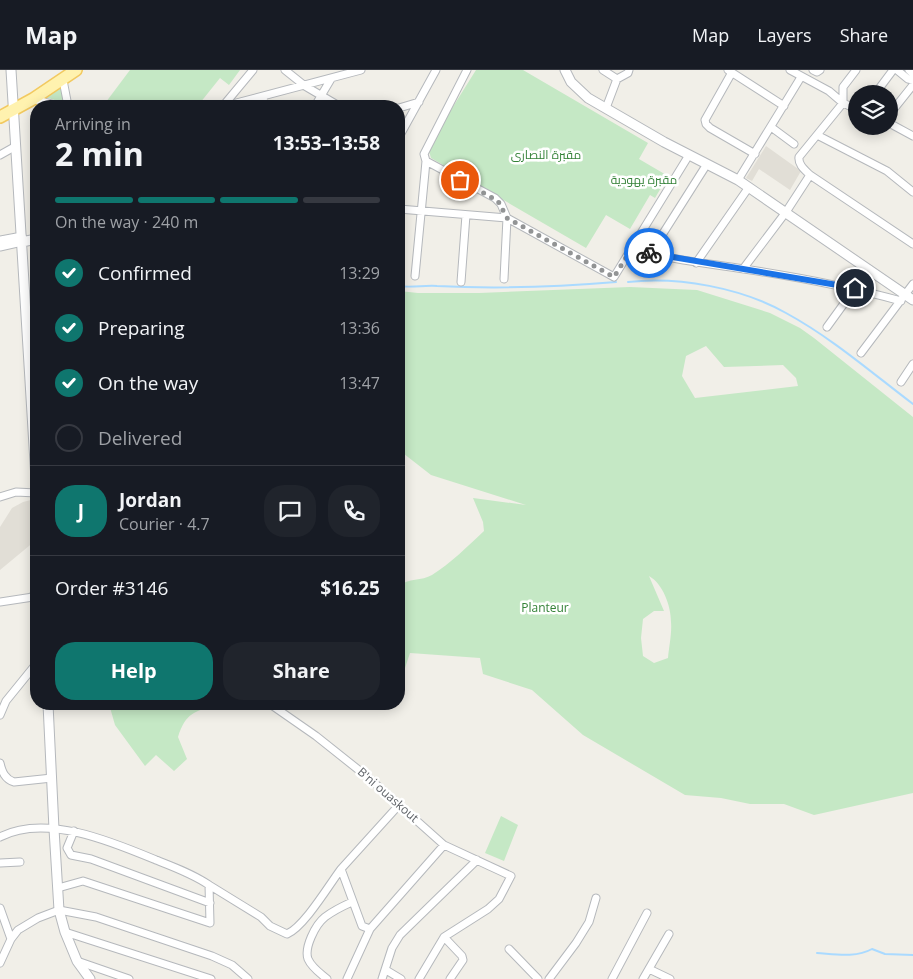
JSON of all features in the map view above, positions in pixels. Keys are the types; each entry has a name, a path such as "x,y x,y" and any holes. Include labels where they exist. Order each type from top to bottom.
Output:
{"main road":[{"path":"38,100 76,70"},
{"path":"0,117 14,108 30,103"}],"street":[{"path":"11,70 30,376"},
{"path":"229,100 253,70"},
{"path":"285,70 305,86 329,100"},
{"path":"248,100 361,70"},
{"path":"405,126 436,70"},
{"path":"415,276 426,161 424,154 467,70"},
{"path":"565,70 571,82 581,93 689,155 738,180 870,269 907,298"},
{"path":"603,70 617,78"},
{"path":"606,108 617,78 628,73 629,70"},
{"path":"790,70 829,91 848,105"},
{"path":"813,70 817,72 820,70"},
{"path":"856,70 843,87 843,103 798,160 810,175 913,244"},
{"path":"882,85 895,70 908,79 913,80"},
{"path":"909,70 913,74"},
{"path":"755,154 706,124 705,120 729,72 784,106"},
{"path":"738,180 801,77"},
{"path":"319,100 331,79"},
{"path":"63,80 67,100"},
{"path":"898,104 913,85"},
{"path":"263,100 264,96"},
{"path":"405,106 419,102"},
{"path":"771,127 794,144"},
{"path":"898,128 913,135"},
{"path":"817,135 887,172 913,192"},
{"path":"0,155 16,146"},
{"path":"405,210 507,218 614,277 689,155"},
{"path":"426,161 498,201 507,218 504,280"},
{"path":"650,254 707,164"},
{"path":"743,269 786,212 810,175"},
{"path":"696,263 749,187"},
{"path":"461,282 466,215"},
{"path":"0,247 22,239"},
{"path":"0,240 30,239"},
{"path":"632,248 650,254 696,263 743,269 907,298"},
{"path":"827,327 870,269"},
{"path":"862,352 907,298 913,284"},
{"path":"901,382 913,364"},
{"path":"0,498 16,492 30,493"},
{"path":"0,602 30,598"},
{"path":"0,715 6,701 30,671"},
{"path":"48,710 60,910 65,932 77,961 90,979"},
{"name":"B'ni ouaskout","path":"279,710 316,736 370,779 444,845 511,876 499,899 444,937"},
{"path":"0,763 4,776 14,782 52,778"},
{"path":"0,837 16,831 54,829 74,831 143,855 200,878 261,917 270,926 287,934 293,931 308,915 341,869 399,805"},
{"path":"74,831 67,848 71,855 91,859 210,903"},
{"path":"347,979 370,929 444,845"},
{"path":"382,979 392,948 400,935 477,860"},
{"path":"0,863 20,862"},
{"path":"341,869 362,926 370,929"},
{"path":"58,888 84,881 210,923 209,885"},
{"path":"552,978 589,922 596,898"},
{"path":"327,979 308,960 306,952 310,940 322,919 352,902"},
{"path":"0,908 11,938"},
{"path":"0,963 11,938 25,924 60,910 96,917 212,956 232,965 248,979"},
{"path":"612,979 647,913"},
{"path":"65,932 211,979"},
{"path":"643,979 669,934"},
{"path":"419,979 444,937 462,956 463,960 450,979"},
{"path":"508,949 538,979"},
{"path":"77,961 129,979"},
{"path":"649,969 670,979"},
{"path":"386,970 401,979"}],"shaded area":[{"path":"766,146 801,171 790,190 759,169 752,181 746,178"},
{"path":"30,500 30,545 0,570 0,527 12,508"}],"green space":[{"path":"130,70 240,70 229,85 220,78 202,100 108,100"},
{"name":"مقبرة النصارى","path":"476,70 523,70 648,143 639,159 668,176 655,198 650,195 630,229 606,215 586,248 431,158 429,151 439,129"},
{"path":"61,87 63,100 45,97"},
{"name":"Planteur","path":"630,287 697,290 770,313 800,328 913,417 913,793 814,815 784,804 750,804 721,798 685,795 583,735 532,690 483,674 480,658 410,653 405,668 405,582 432,575 453,560 484,531 483,522 473,498 526,505 431,475 405,455 405,292 479,293","holes":["706,346 724,367 783,365 796,378 798,386 695,398 682,376 686,356","649,576 665,596 670,609 671,622 668,658 654,663 643,656 641,638 643,619 654,611 664,611"]},
{"path":"111,710 201,710 192,714 181,729 178,737 187,759 174,771 156,755 145,766 115,725"},
{"path":"501,816 518,825 504,861 485,853"}],"waterway":[{"path":"628,282 668,281 709,286 769,304 819,333 913,404"},
{"path":"405,287 526,287 616,282"},
{"path":"817,953 859,954 872,949 885,954 913,955"}],"way so far":[{"path":"460,180 495,198 501,204 507,218 614,277 632,248 649,253"}],"route":[{"path":"649,253 696,263 855,288"}],"park label":[{"name":"مقبرة يهودية","path":"644,180"}]}
